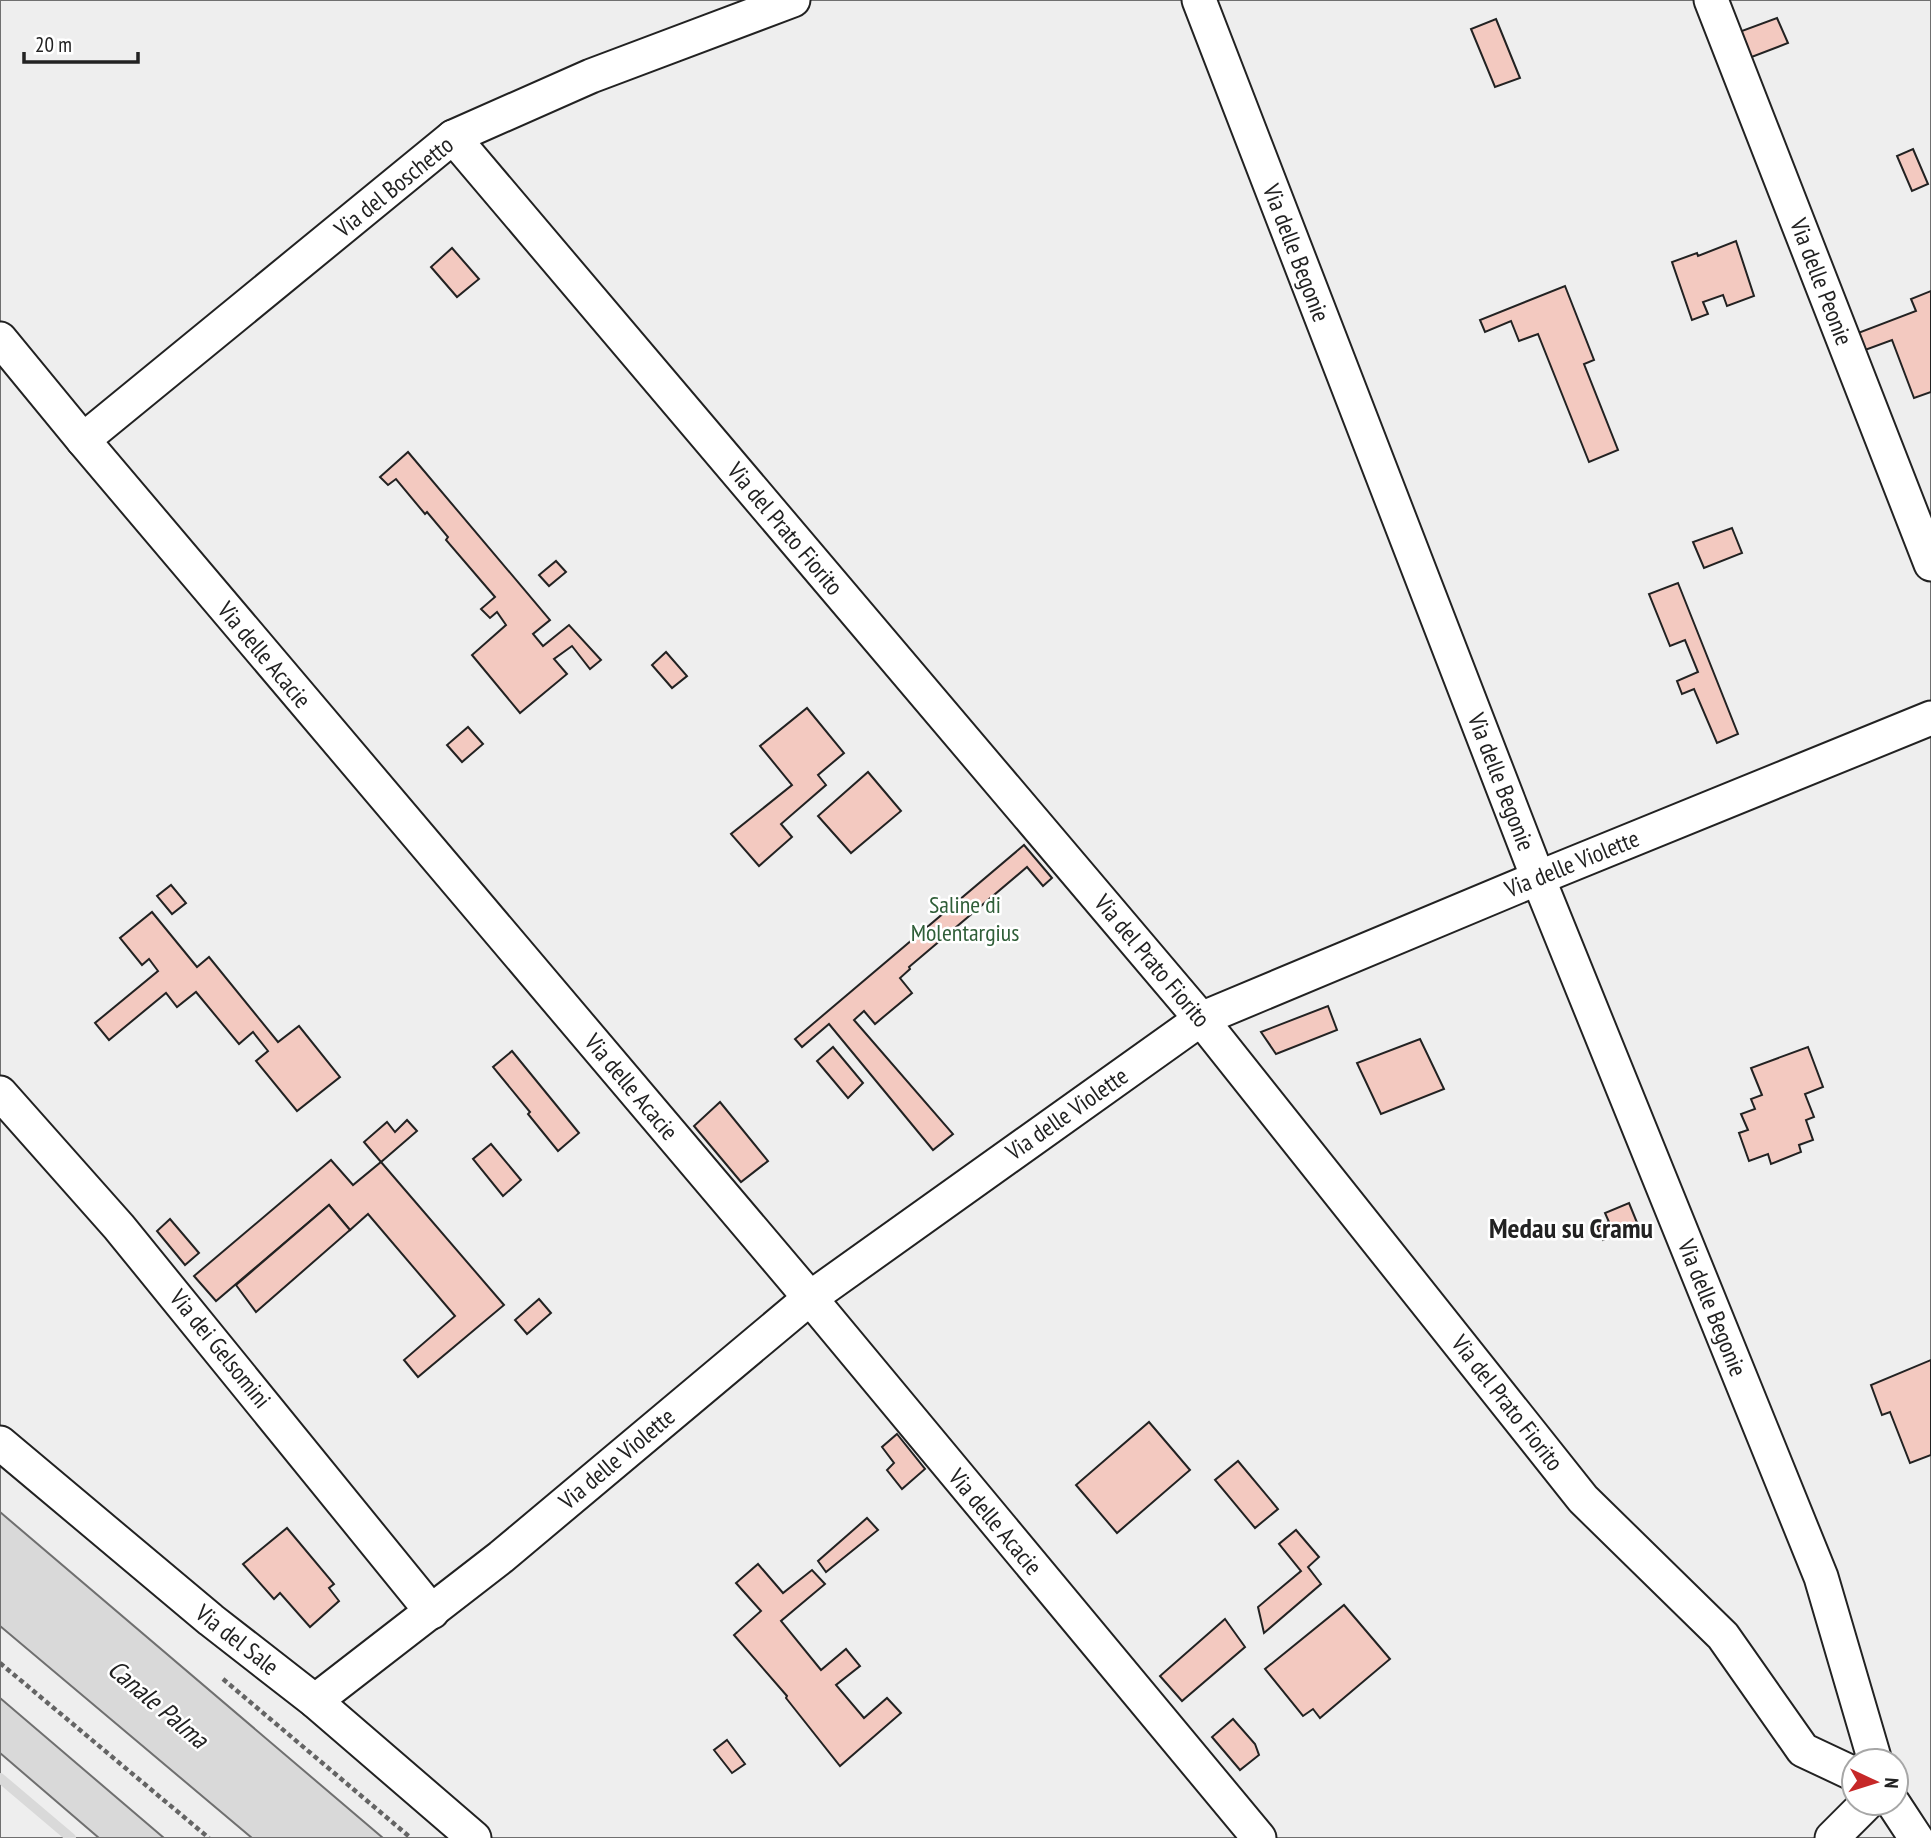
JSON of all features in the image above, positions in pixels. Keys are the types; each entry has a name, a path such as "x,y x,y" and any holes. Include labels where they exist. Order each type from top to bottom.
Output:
{"street":[{"name":"Via del Boschetto","path":"83,440 453,137 591,76 793,0"},
{"name":"Via delle Begonie","path":"1199,0 1538,878 1821,1577 1871,1747"},
{"name":"Via delle Peonie","path":"1711,0 1931,564"},
{"name":"Via del Prato Fiorito","path":"453,137 1201,1019 1583,1499 1723,1636 1803,1750 1840,1767"},
{"name":"Via delle Acacie","path":"0,339 810,1298 1259,1838"},
{"name":"Via delle Violette","path":"315,1701 432,1612 810,1298 1201,1019 1931,718"},
{"name":"Via dei Gelsomini","path":"0,1093 120,1227 432,1612"},
{"name":"Via del Sale","path":"0,1443 212,1620 315,1701 474,1838"},
{"path":"1832,1838 1853,1817"},
{"path":"1902,1817 1916,1838"}],"path":[{"path":"0,1662 209,1838"}],"green space":[{"name":"Saline di Molentargius","path":"0,0 1931,0 1931,1838 0,1838"}],"water":[{"name":"Canale Palma","path":"0,1512 383,1838 252,1838 0,1626"},
{"path":"0,1698 164,1838 99,1838 0,1753"}],"building":[{"path":"1777,18 1788,43 1749,58 1739,32"},
{"path":"1496,19 1520,78 1495,87 1471,29"},
{"path":"1913,149 1928,184 1912,191 1897,156"},
{"path":"1736,241 1754,296 1727,306 1723,295 1703,302 1708,314 1692,320 1672,262 1697,253 1698,256"},
{"path":"452,248 479,279 457,297 431,267"},
{"path":"1565,286 1594,360 1584,364 1618,450 1589,462 1538,334 1519,341 1511,321 1485,332 1480,320"},
{"path":"1931,291 1931,392 1914,398 1892,340 1865,350 1858,333 1916,311 1911,299"},
{"path":"408,452 550,620 533,634 543,646 569,625 601,660 590,669 572,646 554,659 567,674 520,713 472,655 506,625 497,612 490,618 481,609 495,597 446,540 448,537 396,479 388,485 380,477"},
{"path":"1732,528 1742,553 1704,568 1693,542"},
{"path":"556,561 566,572 549,586 539,575"},
{"path":"1678,583 1738,734 1717,743 1694,689 1682,694 1677,681 1698,672 1685,640 1670,646 1649,594"},
{"path":"666,652 687,676 672,688 652,665"},
{"path":"807,708 844,753 818,775 826,785 781,824 792,837 759,866 731,834 792,785 760,746"},
{"path":"468,727 483,744 462,762 447,745"},
{"path":"868,772 901,811 851,853 818,816"},
{"path":"1024,845 1052,878 1043,886 1027,867 909,967 900,978 912,993 875,1024 864,1011 854,1020 953,1134 933,1150 829,1024 802,1047 795,1039"},
{"path":"171,885 186,903 172,914 157,896"},
{"path":"152,912 197,967 209,957 278,1042 299,1026 340,1077 297,1111 256,1061 268,1051 253,1032 239,1044 196,992 177,1007 166,993 109,1040 95,1023 158,971 149,959 142,965 120,938"},
{"path":"1328,1006 1337,1030 1276,1054 1261,1032"},
{"path":"1420,1039 1444,1089 1381,1114 1357,1063"},
{"path":"833,1047 863,1083 848,1098 817,1061"},
{"path":"1808,1047 1823,1087 1805,1094 1814,1117 1806,1120 1813,1140 1799,1145 1801,1152 1771,1164 1768,1154 1749,1161 1739,1133 1748,1130 1741,1114 1755,1109 1751,1099 1762,1095 1751,1068"},
{"path":"512,1051 579,1133 558,1151 493,1067"},
{"path":"720,1102 768,1161 741,1182 694,1126"},
{"path":"407,1120 417,1131 381,1162 364,1142 387,1122 395,1132"},
{"path":"491,1144 521,1180 503,1196 473,1159"},
{"path":"331,1160 353,1185 381,1162 504,1305 418,1377 404,1360 455,1316 368,1214 350,1230 329,1205 216,1301 194,1276"},
{"path":"1629,1203 1638,1225 1603,1240 1597,1227 1609,1222 1605,1213"},
{"path":"329,1205 350,1230 256,1312 236,1285"},
{"path":"170,1219 199,1253 185,1265 157,1231"},
{"path":"539,1299 551,1313 527,1334 515,1320"},
{"path":"1931,1360 1931,1455 1910,1463 1890,1412 1882,1415 1871,1385"},
{"path":"1149,1422 1190,1470 1117,1533 1076,1485"},
{"path":"897,1434 925,1469 902,1489 887,1470 894,1463 882,1447"},
{"path":"1238,1461 1278,1509 1255,1528 1215,1480"},
{"path":"867,1518 878,1530 826,1572 818,1561"},
{"path":"287,1528 334,1584 329,1588 339,1601 310,1627 280,1593 274,1599 243,1564"},
{"path":"1296,1530 1319,1557 1308,1567 1321,1584 1264,1633 1258,1607 1301,1571 1279,1544"},
{"path":"758,1564 783,1593 812,1570 825,1584 781,1621 821,1670 846,1649 860,1666 836,1685 864,1718 887,1698 901,1713 840,1766 787,1696 734,1635 761,1611 736,1583"},
{"path":"1344,1605 1390,1659 1320,1718 1313,1709 1303,1716 1265,1669"},
{"path":"1225,1619 1245,1647 1182,1701 1160,1676"},
{"path":"1233,1719 1255,1744 1259,1755 1240,1770 1212,1737"},
{"path":"727,1740 745,1764 732,1773 714,1750"}],"waterway":[{"path":"0,1778 71,1838"}],"district":[{"name":"Medau su Cramu","path":"1571,1228"}]}
